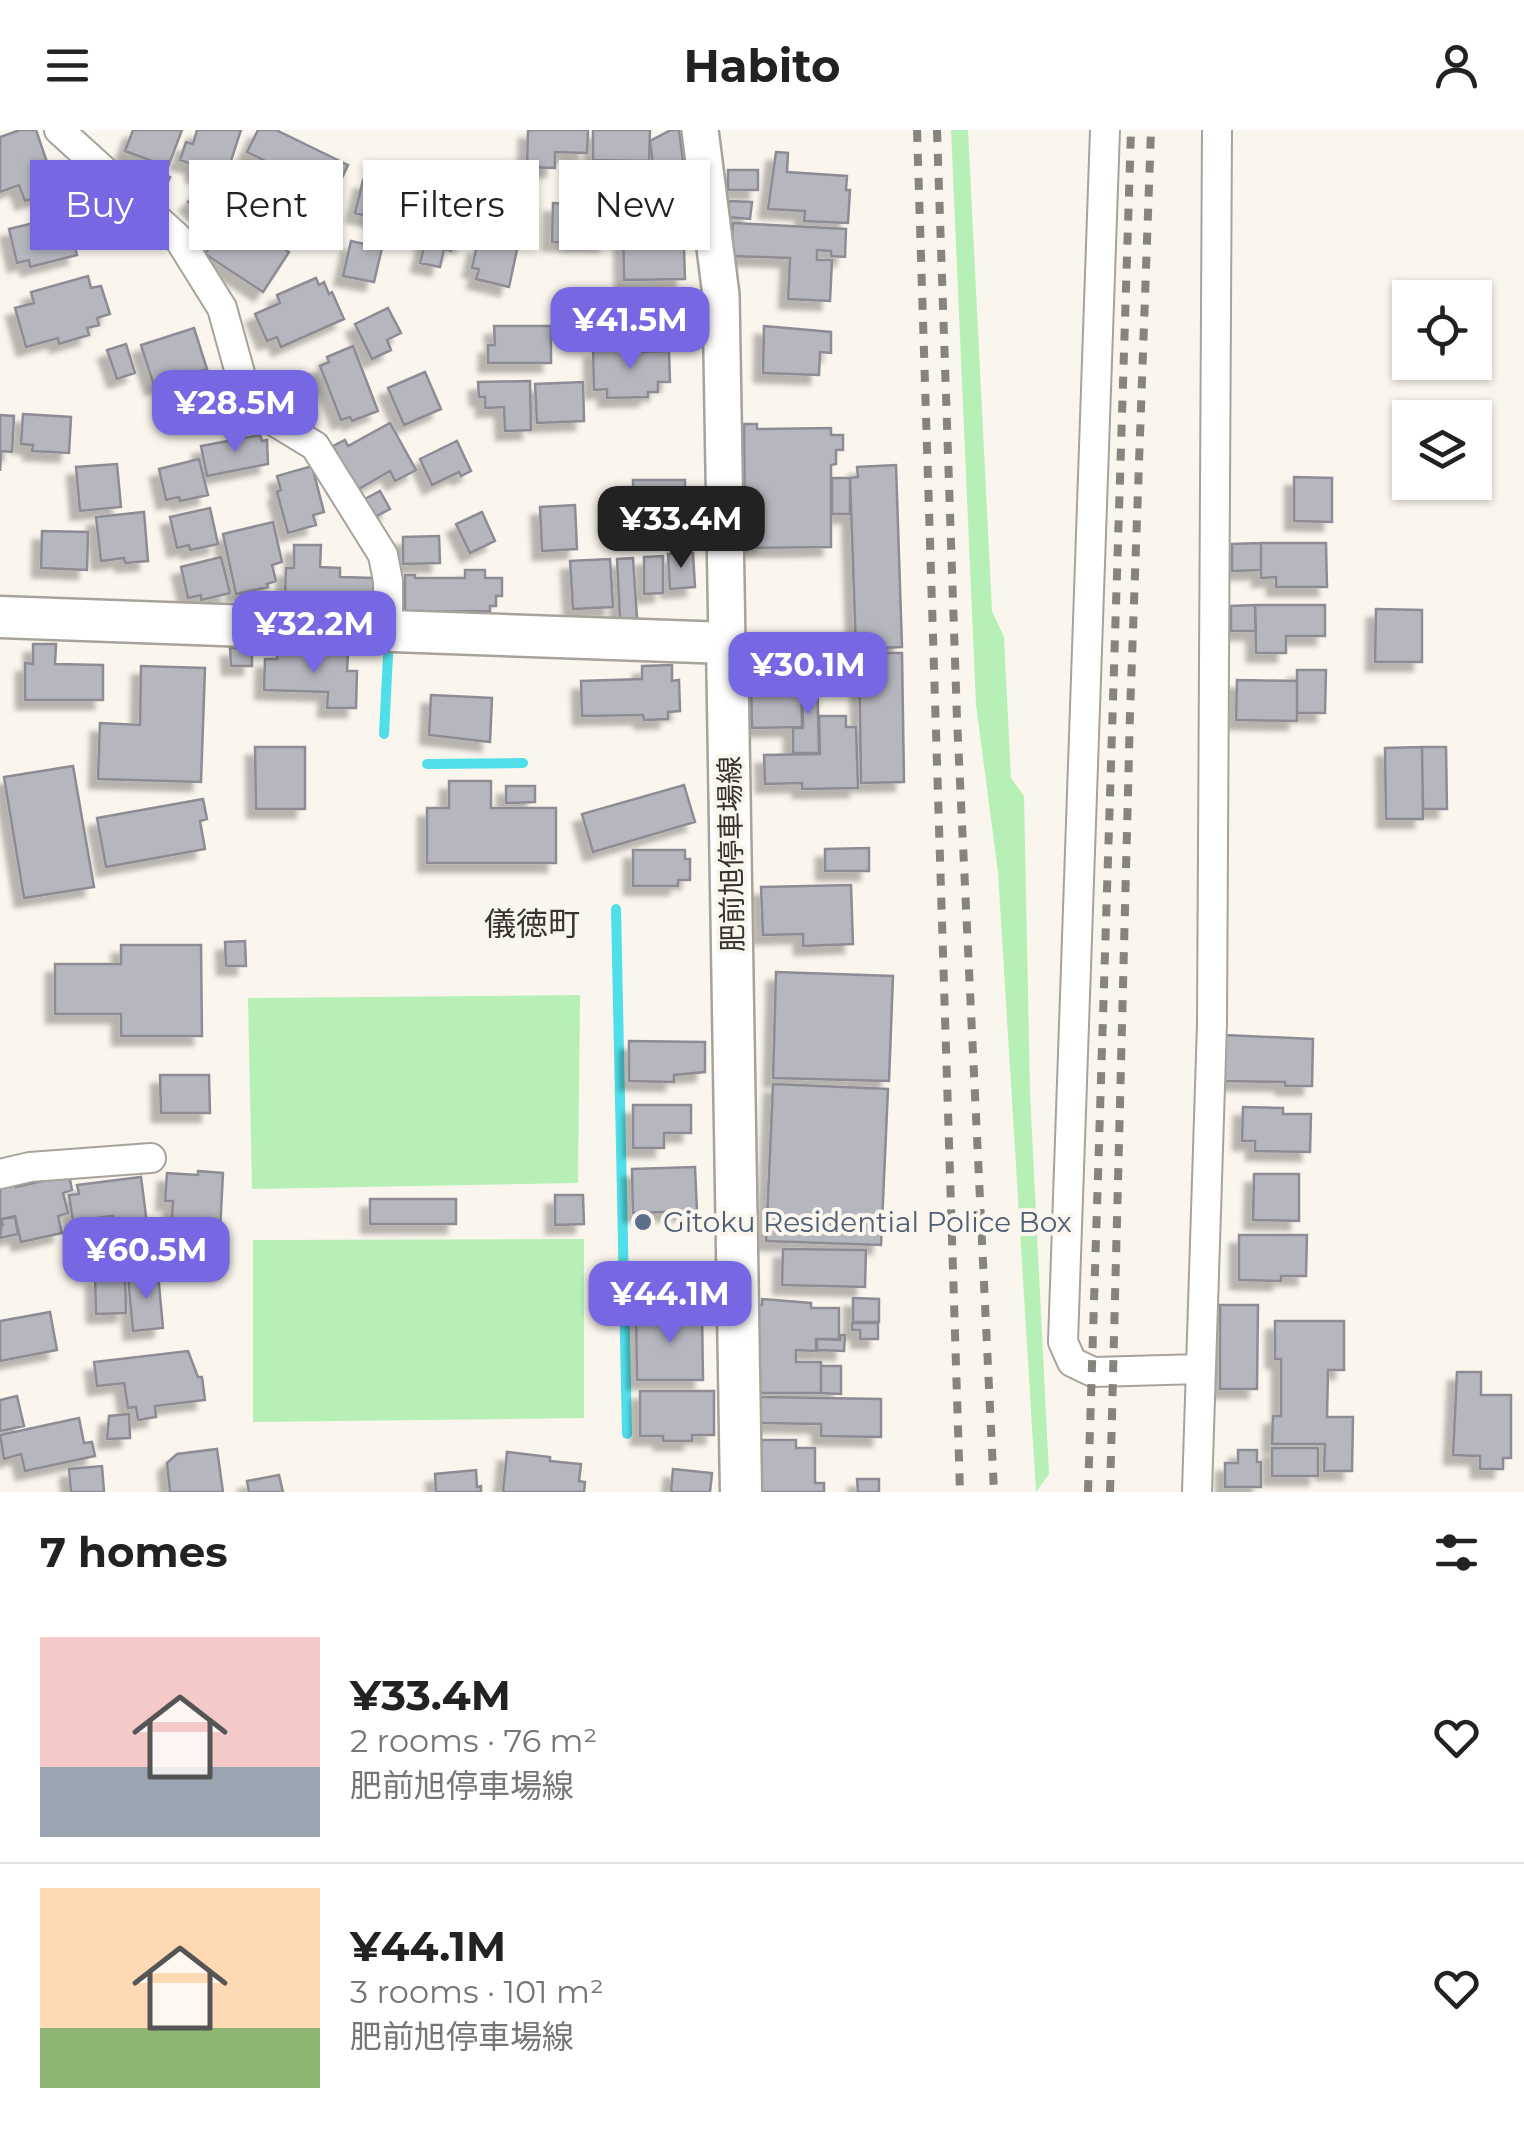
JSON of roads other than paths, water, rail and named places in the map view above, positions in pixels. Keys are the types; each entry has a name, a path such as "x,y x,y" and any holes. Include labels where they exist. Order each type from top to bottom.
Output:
{"main road":[{"path":"0,617 727,642"},
{"name":"肥前旭停車場線","path":"727,642 741,1492"}],"street":[{"path":"59,130 179,239 222,308 245,391 261,412 315,446 383,555 388,582 388,633"},
{"path":"700,130 721,295 727,642"},
{"path":"1106,130 1063,1342 1072,1362 1094,1372 1201,1369"},
{"path":"1197,1492 1212,1024 1217,130"},
{"path":"0,1174 152,1158"}],"waterway":[{"path":"384,734 388,655"},
{"path":"427,764 523,763"},
{"path":"616,909 627,1434"}],"railway":[{"path":"917,130 960,1492"},
{"path":"937,130 957,719 994,1492"},
{"path":"1088,1492 1131,130"},
{"path":"1110,1492 1130,713 1151,130"}],"place":[{"name":"Gitoku Residential Police Box","path":"643,1222"}],"district":[{"name":"儀徳町","path":"532,924"}]}
